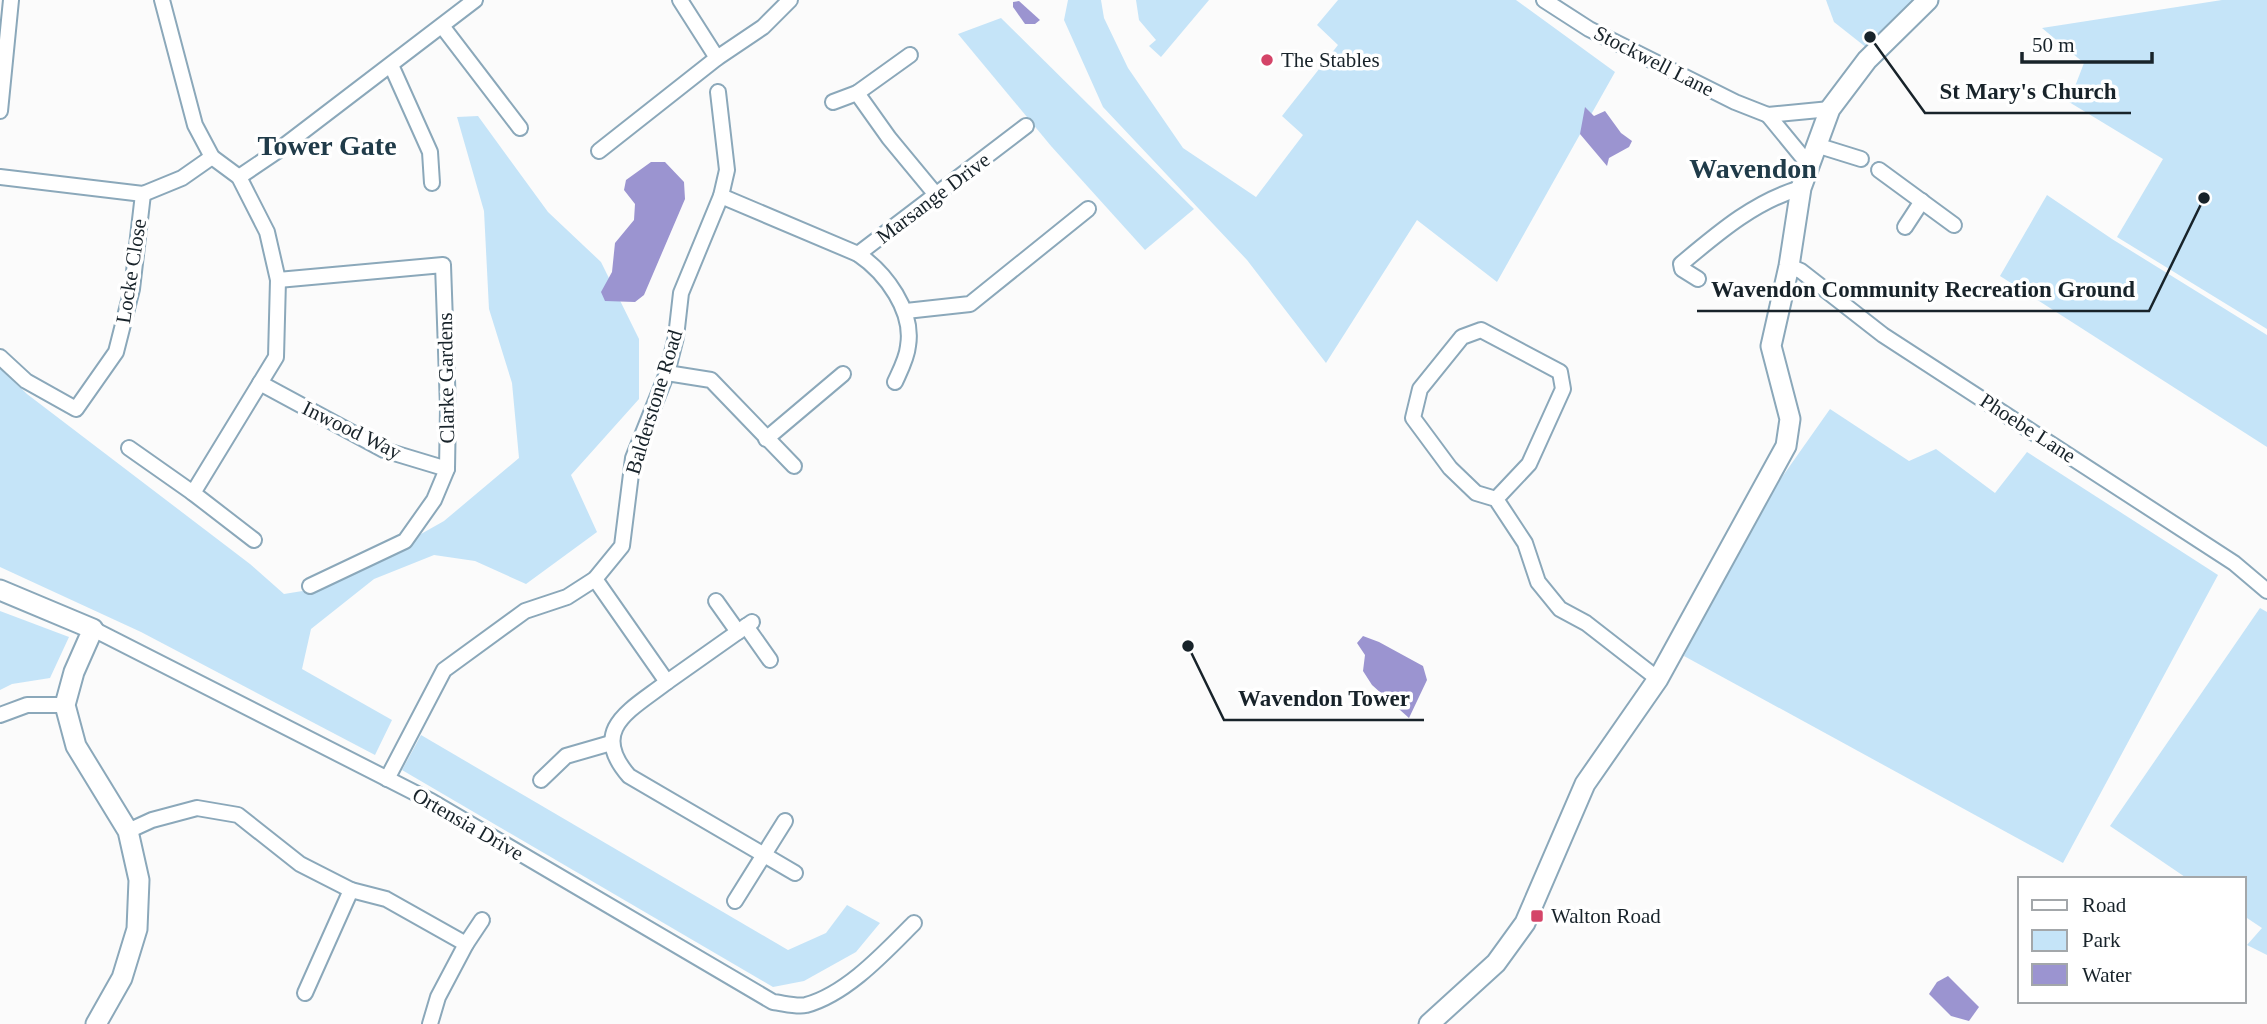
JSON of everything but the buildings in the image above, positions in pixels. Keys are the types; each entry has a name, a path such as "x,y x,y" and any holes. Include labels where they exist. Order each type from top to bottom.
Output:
{"street":[{"path":"0,111 11,0"},
{"path":"163,0 195,125 212,157 239,177 267,232 278,280 276,358 193,493"},
{"path":"239,177 276,152 475,0"},
{"path":"680,0 717,58"},
{"path":"599,151 717,58 763,27 790,0"},
{"name":"Stockwell Lane","path":"1545,0 1589,29 1768,116 1809,165"},
{"path":"1429,1024 1496,963 1525,923 1585,784 1658,679 1786,446 1790,419 1771,346 1789,266 1801,188 1830,109 1867,60 1928,0"},
{"path":"442,26 520,128"},
{"path":"833,102 857,93 910,55"},
{"path":"391,65 430,152 432,183"},
{"name":"Balderstone Road","path":"387,779 444,670 525,611 567,597 594,579 622,545 633,458 667,373 677,337 681,293 721,196 727,170 718,92"},
{"path":"857,93 889,138 937,196"},
{"name":"Stockwell Lane","path":"1768,116 1830,109"},
{"name":"Marsange Drive","path":"721,196 858,254 1026,126"},
{"path":"1816,145 1861,159"},
{"path":"0,177 143,194 181,178 212,157"},
{"path":"1880,170 1954,225"},
{"path":"1698,279 1682,269 1681,264 1745,214 1781,194 1801,188"},
{"name":"Locke Close","path":"0,357 26,381 76,410 116,352 132,289 143,194"},
{"path":"1905,227 1922,201"},
{"path":"906,311 970,304 1088,209"},
{"path":"858,254 873,264 906,311 909,345 895,382"},
{"name":"Clarke Gardens","path":"278,280 443,265 448,408 447,469 434,500 405,541 310,586"},
{"name":"Phoebe Lane","path":"1789,266 1801,271 1883,335 2234,563 2267,591"},
{"path":"1496,499 1528,464 1563,389 1560,372 1481,330 1462,337 1420,389 1413,418 1450,468 1476,493 1496,499 1525,543 1538,582 1559,609 1587,623 1658,679"},
{"path":"667,373 711,380 794,466"},
{"path":"766,439 843,374"},
{"name":"Inwood Way","path":"260,383 384,450 447,469"},
{"path":"129,448 254,540"},
{"path":"594,579 667,682"},
{"name":"Ortensia Drive","path":"0,590 93,629 431,801 773,1002 804,1006 832,994 876,961 914,923"},
{"path":"716,601 745,626 771,660"},
{"path":"745,626 624,715 615,728 611,743 616,761 629,776 795,873"},
{"path":"93,629 65,705 76,746 128,831 139,880 137,929 122,978 96,1024"},
{"path":"0,715 27,705 65,705"},
{"path":"541,780 566,756 611,743"},
{"path":"128,831 152,820 197,808 239,815 300,864 351,890 386,899 466,944"},
{"path":"735,901 785,821"},
{"path":"305,993 351,890"},
{"path":"430,1024 438,997 482,920"}],"green space":[{"path":"1068,0 1101,0 1104,18 1128,68 1183,148 1256,197 1303,135 1282,116 1338,45 1317,25 1338,0 1516,0 1615,72 1497,282 1417,220 1326,363 1247,260 1103,107 1064,20"},
{"path":"1136,0 1209,0 1161,57 1149,46 1156,40 1139,20"},
{"path":"1826,0 1926,0 1872,52 1834,22"},
{"path":"2222,0 2267,0 2267,329 2117,237 2163,159 2069,102 2084,63 2042,28"},
{"path":"1001,18 1194,209 1145,250 1051,146 958,34"},
{"path":"478,116 548,212 601,262 639,339 639,399 571,475 597,532 526,584 475,561 434,555 374,579 311,629 302,669 392,720 375,755 141,632 0,567 0,368 27,394 250,564 284,594 327,587 444,521 519,458 512,383 489,309 484,211 457,117"},
{"path":"2047,195 2112,239 2267,335 2267,447 2000,276"},
{"path":"1830,409 1909,461 1936,449 1995,493 2027,452 2218,575 2063,863 1684,656 1737,541"},
{"path":"2260,608 2267,612 2267,955 2247,945 2262,928 2246,917 2246,877 2185,877 2110,826"},
{"path":"0,611 69,637 50,678 12,684 0,690"},
{"path":"421,735 788,950 826,933 847,905 880,923 856,952 804,981 773,987 402,770"}],"water":[{"path":"1019,1 1040,20 1035,24 1025,24 1013,7 1013,2"},
{"path":"1585,107 1594,116 1605,111 1621,133 1632,141 1629,147 1609,158 1607,166 1580,134"},
{"path":"651,162 665,162 684,182 685,199 644,295 635,302 605,301 601,292 612,272 615,243 634,220 635,204 624,190 626,180"},
{"path":"1363,636 1423,666 1427,680 1409,718 1372,685 1363,671 1365,655 1357,643"},
{"path":"1948,976 1979,1007 1969,1021 1951,1016 1929,994 1937,982"}],"place":[{"name":"St Mary's Church","path":"1870,37"},
{"name":"The Stables","path":"1267,60"},
{"name":"Wavendon Community Recreation Ground","path":"2204,198"},
{"name":"Wavendon Tower","path":"1188,646"},
{"name":"Walton Road","path":"1537,916"}],"district":[{"name":"Tower Gate","path":"327,145"},
{"name":"Wavendon","path":"1753,168"}]}
